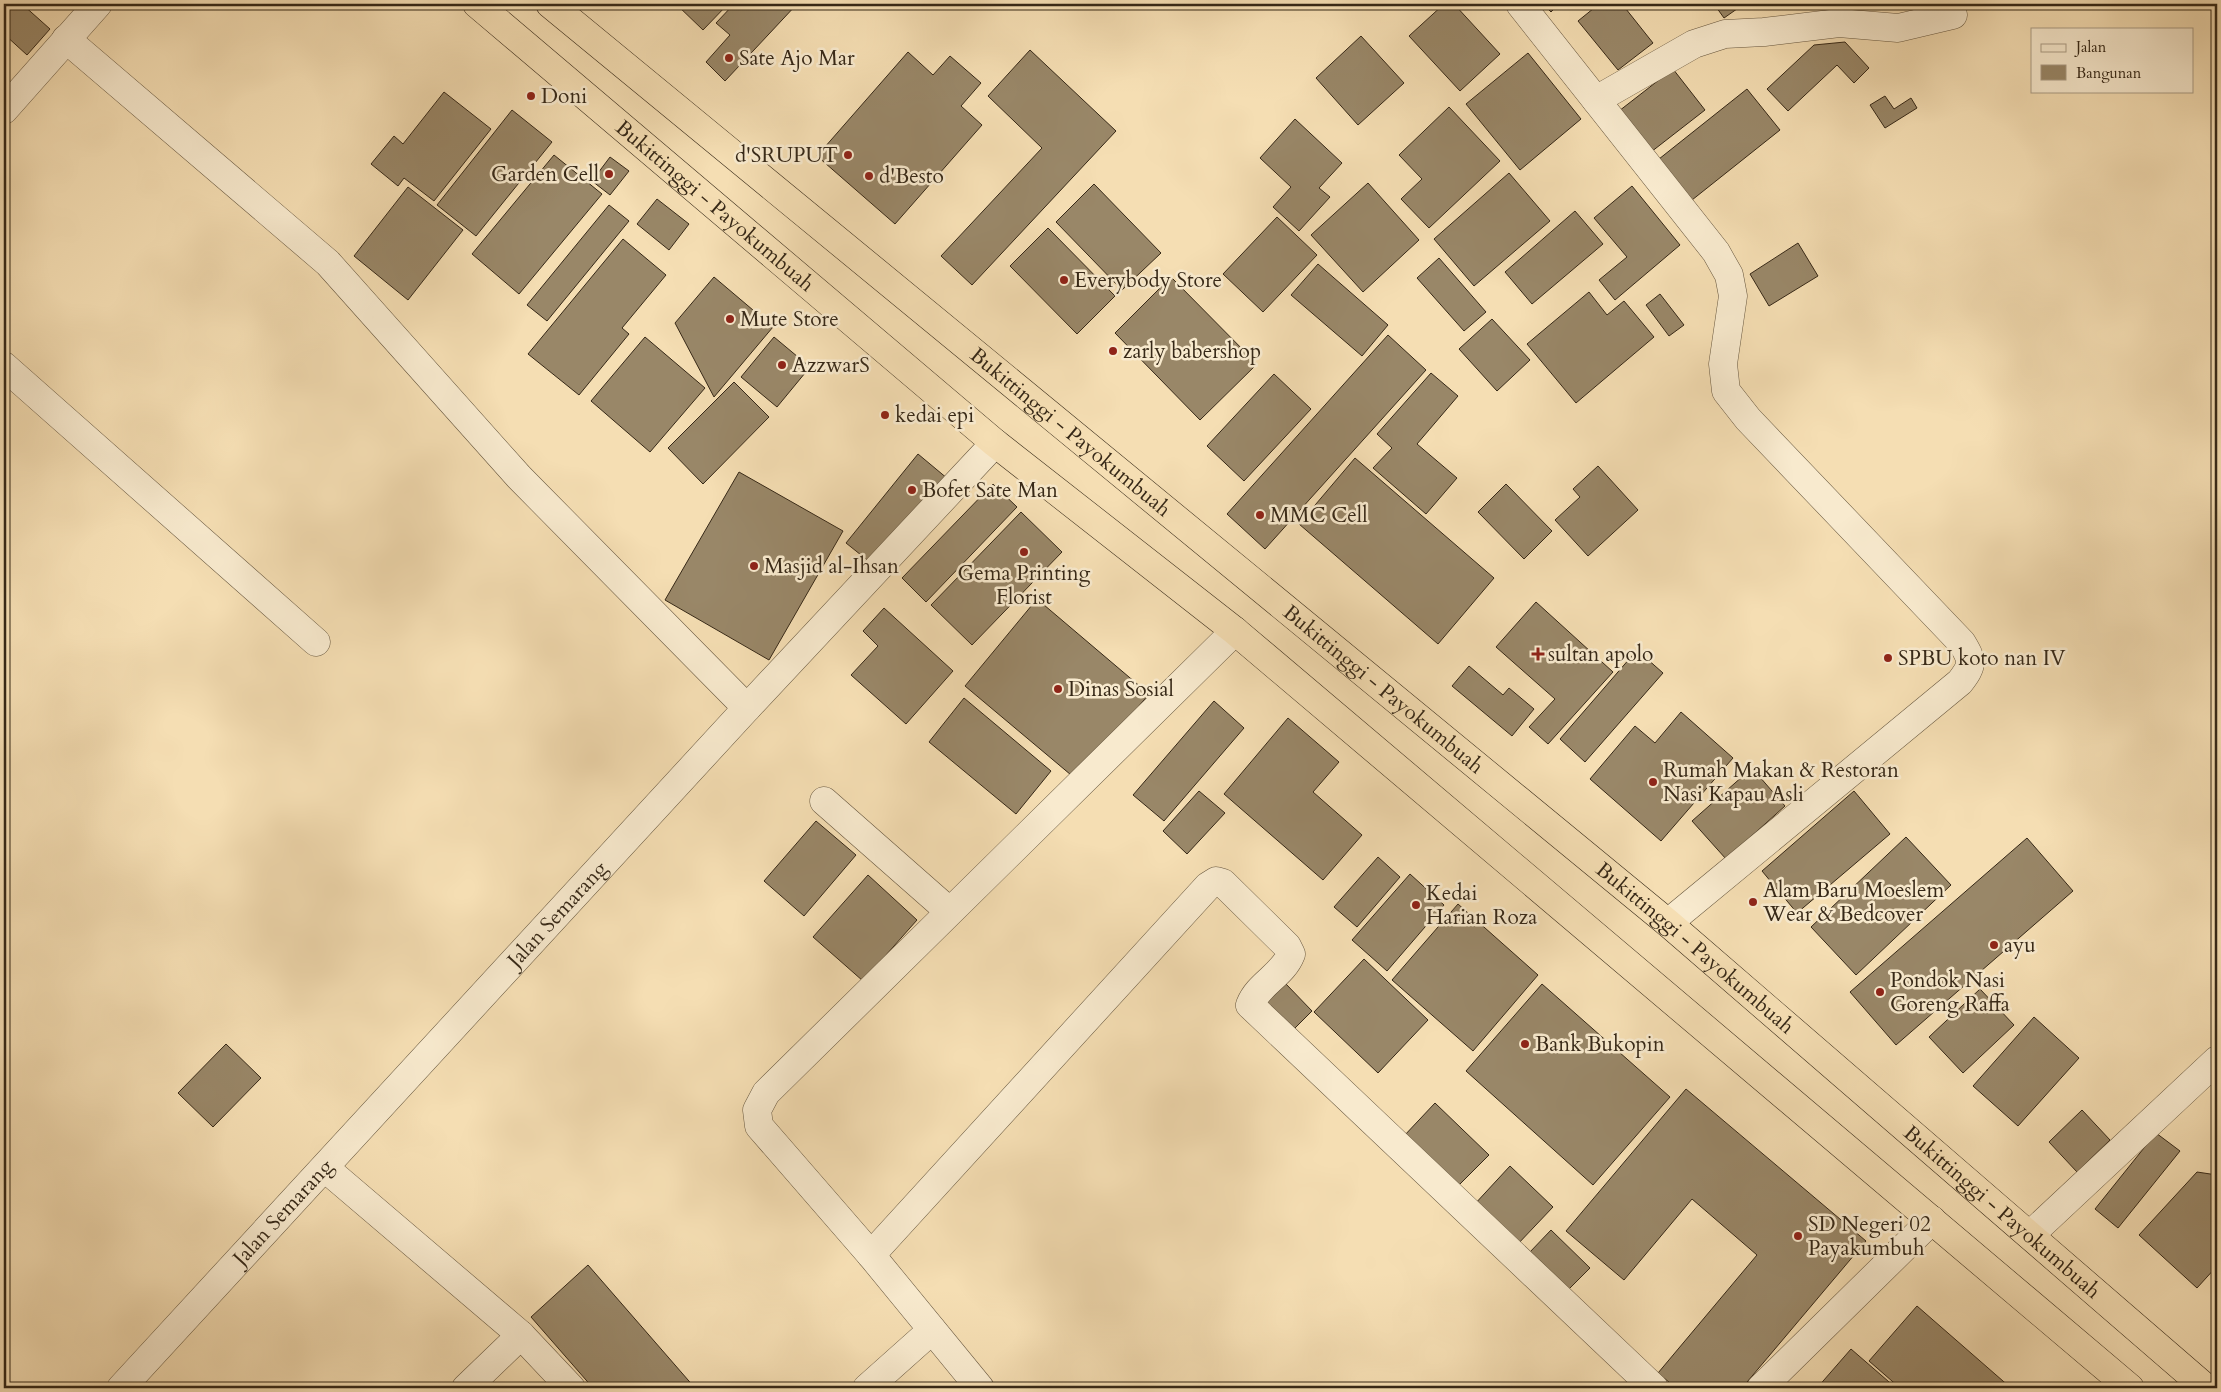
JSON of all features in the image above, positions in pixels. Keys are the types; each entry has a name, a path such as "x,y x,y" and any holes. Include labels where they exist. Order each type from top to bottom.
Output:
{"highway":[{"name":"Bukittinggi - Payokumbuah","path":"477,4 995,443 1235,630 2130,1388"},
{"name":"Bukittinggi - Payokumbuah","path":"550,4 1668,923 2206,1388"}],"street":[{"path":"4,110 98,4"},
{"path":"1520,4 1716,252 1729,275 1733,296 1723,364 1726,391 1748,419 1962,643 1971,657 1969,670 1960,682 1668,923"},
{"path":"1596,100 1694,44 1725,34 1764,32 1839,23 1898,28 1953,15"},
{"path":"66,39 328,263 519,477 747,708"},
{"path":"4,366 316,642"},
{"name":"Jalan Semarang","path":"121,1388 747,708 995,443"},
{"path":"980,1388 871,1255 759,1126 757,1110 766,1093 1235,630"},
{"path":"824,801 949,911"},
{"path":"871,1255 1208,886 1216,881 1223,883 1287,946 1291,954 1288,963 1253,997 1250,1004 1654,1388"},
{"path":"2030,1235 2217,1060"},
{"path":"325,1168 521,1334 571,1388"},
{"path":"1761,1388 1932,1220"},
{"path":"867,1388 932,1330"},
{"path":"466,1388 521,1334"}],"building":[{"path":"4,4 22,4 50,29 27,55 4,34"},
{"path":"676,4 728,4 703,30"},
{"path":"734,4 797,4 725,81 706,62 730,35 716,23"},
{"path":"1444,4 1454,4 1500,54 1460,91 1409,36"},
{"path":"1543,4 1559,4 1551,12"},
{"path":"1599,4 1622,4 1653,43 1618,70 1578,21"},
{"path":"1714,4 1744,4 1724,18"},
{"path":"1824,4 1859,4 1836,20"},
{"path":"1361,36 1404,83 1358,125 1316,78"},
{"path":"1845,42 1869,68 1854,83 1837,65 1788,111 1767,89 1814,45"},
{"path":"1030,50 1116,131 972,285 941,256 1042,148 988,96"},
{"path":"908,52 933,75 950,56 981,83 961,106 982,125 895,224 817,156"},
{"path":"1528,53 1581,119 1520,170 1466,104"},
{"path":"1673,69 1705,110 1651,152 1619,111"},
{"path":"1747,89 1780,130 1692,200 1659,159"},
{"path":"444,92 491,129 434,201 404,178 398,186 371,164 394,136 403,144"},
{"path":"1885,96 1894,109 1911,98 1917,108 1885,128 1870,105"},
{"path":"1449,107 1500,161 1429,228 1401,199 1422,179 1399,155"},
{"path":"512,110 552,142 476,236 437,205"},
{"path":"1295,119 1342,163 1319,188 1330,197 1299,231 1273,207 1291,187 1260,158"},
{"path":"554,155 602,194 519,294 472,254"},
{"path":"610,157 629,171 610,195 592,181"},
{"path":"1509,173 1550,221 1474,286 1434,239"},
{"path":"1368,183 1419,240 1363,292 1311,235"},
{"path":"1094,184 1161,253 1122,290 1056,222"},
{"path":"1632,186 1680,245 1615,300 1599,280 1627,257 1594,218"},
{"path":"408,187 463,230 408,300 354,256"},
{"path":"657,199 689,224 669,250 637,224"},
{"path":"609,205 629,221 547,321 527,305"},
{"path":"1575,211 1603,244 1532,304 1505,272"},
{"path":"1277,217 1317,255 1263,312 1223,274"},
{"path":"1048,228 1115,296 1077,334 1010,266"},
{"path":"623,239 666,275 622,328 629,334 579,395 528,354"},
{"path":"1798,243 1818,276 1769,306 1750,274"},
{"path":"1439,258 1486,312 1464,331 1417,278"},
{"path":"1318,264 1388,325 1362,356 1291,295"},
{"path":"714,277 773,327 714,397 675,323"},
{"path":"1171,277 1257,364 1200,420 1115,333"},
{"path":"1589,292 1607,315 1624,301 1654,337 1576,403 1527,344"},
{"path":"1660,294 1684,325 1669,336 1646,305"},
{"path":"1492,319 1530,360 1497,391 1459,349"},
{"path":"1388,335 1426,370 1265,549 1227,514"},
{"path":"645,337 705,388 650,452 591,401"},
{"path":"774,337 810,367 777,407 741,377"},
{"path":"1431,373 1458,396 1417,444 1457,478 1426,514 1373,468 1392,448 1377,434"},
{"path":"1274,374 1311,409 1244,481 1207,446"},
{"path":"734,382 769,417 703,484 668,448"},
{"path":"918,454 948,479 876,567 846,543"},
{"path":"1355,458 1494,578 1438,644 1299,524"},
{"path":"1598,466 1638,510 1588,556 1555,520 1580,497 1573,489"},
{"name":"Masjid al-Ihsan","path":"739,472 843,531 769,660 665,600"},
{"path":"993,484 1017,507 926,602 902,578"},
{"path":"1506,484 1552,531 1524,559 1478,512"},
{"path":"1021,512 1062,552 972,645 931,605"},
{"path":"1037,599 1149,694 1077,780 965,686"},
{"path":"1536,602 1613,672 1548,744 1529,727 1555,699 1496,647"},
{"path":"884,608 953,671 906,724 851,675 878,646 863,631"},
{"path":"1637,650 1663,673 1585,762 1560,739"},
{"path":"1469,666 1503,695 1509,688 1534,709 1512,736 1452,686"},
{"path":"964,698 1051,771 1016,814 929,742"},
{"path":"1214,701 1244,728 1164,821 1133,795"},
{"path":"1681,712 1733,758 1661,841 1590,779 1635,726 1655,743"},
{"path":"1288,718 1339,762 1313,792 1362,835 1323,880 1224,794"},
{"path":"1752,768 1785,806 1726,859 1692,821"},
{"path":"1199,791 1225,813 1187,854 1163,831"},
{"path":"1854,791 1890,834 1797,913 1762,871"},
{"path":"816,821 856,855 804,916 764,881"},
{"path":"1906,837 1951,885 1856,975 1811,927"},
{"path":"2027,838 2073,891 1896,1045 1850,992"},
{"path":"1378,857 1400,877 1357,927 1334,907"},
{"path":"1410,874 1444,905 1387,971 1352,940"},
{"path":"868,875 917,920 863,981 813,937"},
{"path":"1458,904 1538,975 1473,1051 1392,980"},
{"path":"1364,959 1428,1020 1378,1073 1314,1012"},
{"path":"1286,984 1312,1011 1289,1034 1263,1006"},
{"path":"1542,984 1670,1097 1593,1185 1466,1071"},
{"path":"1980,989 2014,1025 1963,1073 1929,1037"},
{"path":"2034,1017 2079,1058 2018,1126 1973,1086"},
{"path":"226,1044 261,1078 213,1127 178,1093"},
{"name":"SD Negeri 02 Payakumbuh","path":"1686,1089 1866,1241 1742,1388 1676,1388 1658,1373 1757,1255 1692,1199 1624,1280 1566,1231"},
{"path":"1435,1103 1489,1155 1457,1187 1403,1137"},
{"path":"2082,1110 2110,1140 2077,1172 2049,1142"},
{"path":"2156,1133 2180,1151 2118,1228 2095,1209"},
{"path":"1510,1166 1553,1207 1516,1246 1473,1206"},
{"path":"2197,1172 2217,1175 2217,1266 2197,1288 2139,1235"},
{"path":"1551,1230 1590,1268 1567,1291 1529,1253"},
{"path":"588,1265 695,1388 593,1388 531,1317"},
{"path":"1917,1306 2011,1388 1900,1388 1869,1361"},
{"path":"1851,1349 1896,1388 1817,1388"}],"place":[{"name":"Sate Ajo Mar","path":"729,58"},
{"name":"Doni","path":"531,96"},
{"name":"d'SRUPUT","path":"848,155"},
{"name":"Garden Cell","path":"609,174"},
{"name":"d'Besto","path":"869,176"},
{"name":"Everybody Store","path":"1064,280"},
{"name":"Mute Store","path":"730,319"},
{"name":"zarly babershop","path":"1113,351"},
{"name":"AzzwarS","path":"782,365"},
{"name":"kedai epi","path":"885,415"},
{"name":"Bofet Sate Man","path":"912,490"},
{"name":"MMC Cell","path":"1260,515"},
{"name":"Gema Printing Florist","path":"1024,552"},
{"name":"Masjid al-Ihsan","path":"754,566"},
{"name":"sultan apolo","path":"1538,654"},
{"name":"SPBU koto nan IV","path":"1888,658"},
{"name":"Dinas Sosial","path":"1058,689"},
{"name":"Rumah Makan & Restoran Nasi Kapau Asli","path":"1653,782"},
{"name":"Alam Baru Moeslem Wear & Bedcover","path":"1753,902"},
{"name":"Kedai Harian Roza","path":"1416,905"},
{"name":"ayu","path":"1994,945"},
{"name":"Pondok Nasi Goreng Raffa","path":"1880,992"},
{"name":"Bank Bukopin","path":"1525,1044"},
{"name":"SD Negeri 02 Payakumbuh","path":"1798,1236"}]}
